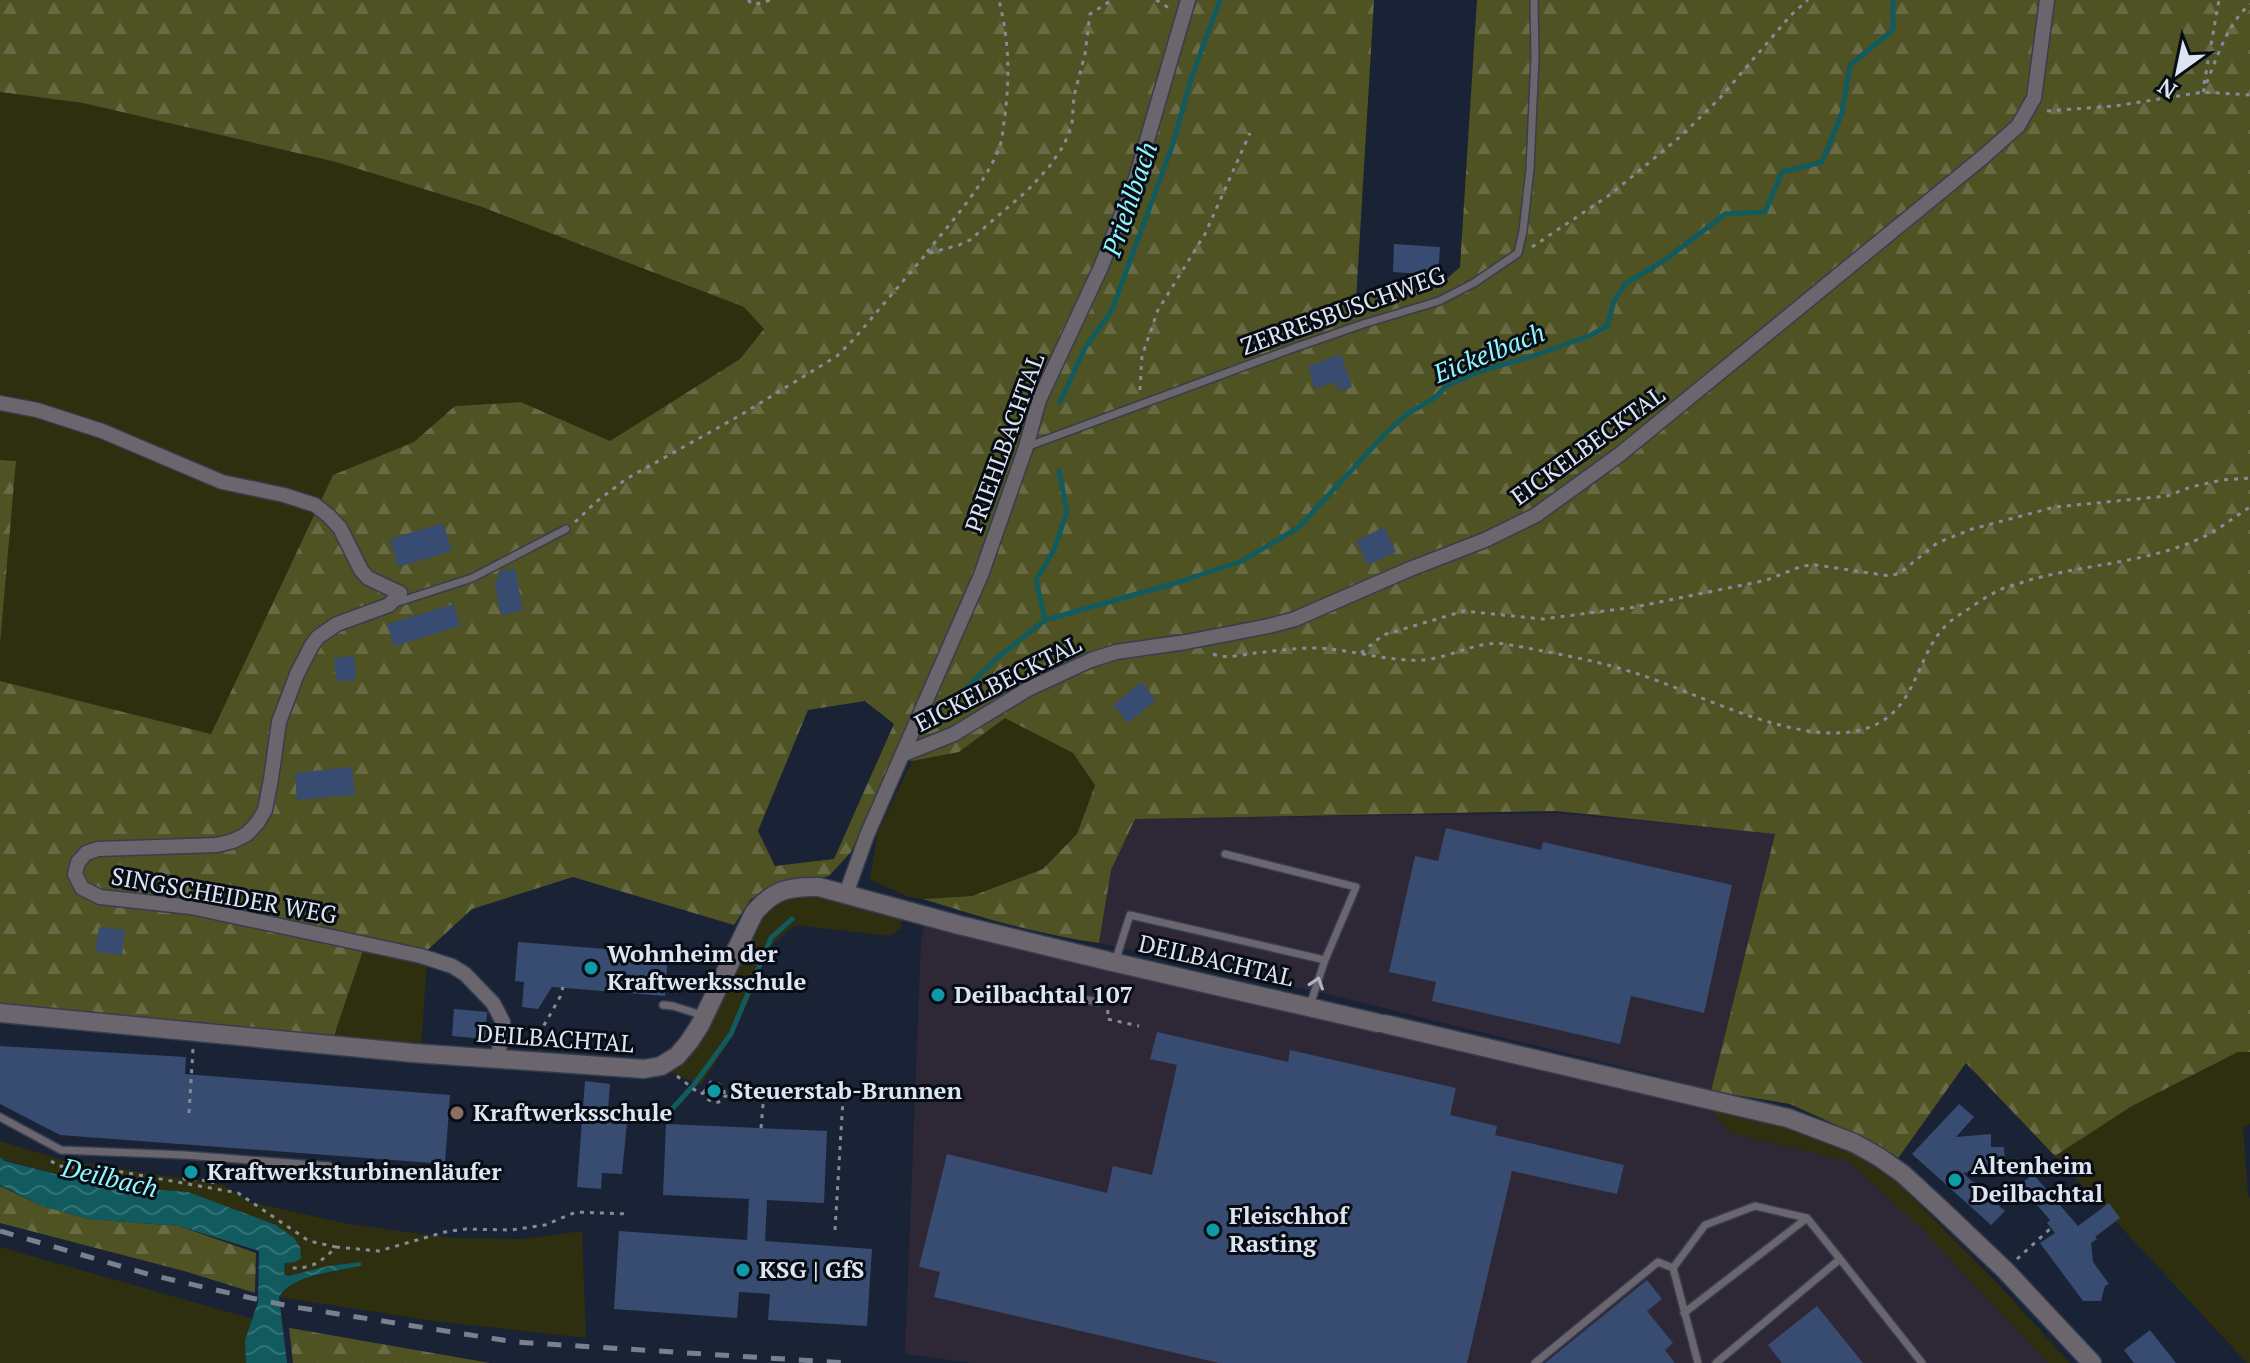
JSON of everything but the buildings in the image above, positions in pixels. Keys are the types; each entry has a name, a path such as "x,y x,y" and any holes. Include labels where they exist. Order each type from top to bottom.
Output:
{"street":[{"name":"PRIEHLBACHTAL","path":"846,894 867,835 981,575 1026,447 1039,400 1101,267 1136,178 1188,0"},
{"name":"EICKELBECKTAL","path":"904,754 954,734 1028,689 1091,660 1116,652 1186,642 1295,619 1485,540 1554,504 1631,446 2018,126 2034,98 2047,0"},
{"path":"0,403 37,410 102,431 222,482 315,505 340,528 368,578 400,593 389,605"},
{"name":"SINGSCHEIDER WEG","path":"389,605 337,624 318,637 306,654 279,722 265,810 247,834 217,845 98,849 86,853 75,874 82,888 100,897 191,907 421,956 452,966 475,983 500,1013 503,1022 498,1058"},
{"name":"DEILBACHTAL","path":"0,1013 413,1053 652,1068 669,1062 683,1050 704,1016 745,929 764,901 775,893 819,887 1115,963 1714,1099 1820,1129 1854,1143 1903,1174 2006,1271 2092,1363"}],"lane":[{"path":"1518,253 1530,169 1534,0"},
{"name":"ZERRESBUSCHWEG","path":"1026,447 1291,349 1439,301 1474,283 1518,253"},
{"name":"SINGSCHEIDER WEG","path":"389,605 472,578 566,529"},
{"path":"1225,854 1356,887 1325,960 1310,1007"},
{"path":"1115,963 1130,915 1325,960"},
{"path":"1078,998 1098,1002"},
{"path":"663,1005 704,1016"},
{"path":"0,1117 61,1150 329,1166"},
{"path":"1673,1268 1705,1225 1730,1215 1755,1206 1807,1218 1922,1363"},
{"path":"1684,1313 1807,1218"},
{"path":"1716,1363 1840,1259"},
{"path":"1535,1363 1658,1262 1673,1268"},
{"path":"1673,1268 1698,1363"}],"path":[{"path":"748,0 752,4 770,0"},
{"path":"566,529 626,479 739,416 837,356 926,254 977,188 1002,140 1009,45 999,0"},
{"path":"926,254 970,240 1028,190 1049,167 1064,145 1072,124 1074,96 1085,54 1090,14 1112,0"},
{"path":"1518,253 1526,251 1611,194 1681,136 1720,98 1791,15 1808,0"},
{"path":"2203,92 2219,0"},
{"path":"2203,92 2227,35 2250,4"},
{"path":"2027,113 2115,106 2203,92 2250,95"},
{"path":"1139,406 1142,356 1158,310 1205,234 1250,133"},
{"path":"1361,653 1383,635 1464,611 1543,619 1635,607 1767,580 1802,566 1816,565 1890,576 1900,573 1937,543 1972,529 2055,507 2167,496 2222,480 2250,478"},
{"path":"1186,642 1219,656 1315,648 1406,660 1444,656 1478,644 1509,644 1637,673 1788,728 1835,732 1861,730 1883,721 1899,709 1919,673 1932,640 1942,628 2000,590 2039,577 2134,560 2189,543 2211,533 2250,507"},
{"path":"524,1060 563,987"},
{"path":"1108,1010 1107,1019 1139,1026"},
{"path":"189,1113 192,1065"},
{"path":"683,1080 707,1099 715,1103 725,1096 723,1087 711,1082 700,1093"},
{"path":"761,1128 764,1093"},
{"path":"725,1096 763,1100"},
{"path":"835,1230 843,1099"},
{"path":"185,1155 184,1179 213,1181 212,1188"},
{"path":"46,1158 59,1166 122,1172 238,1193 309,1241 336,1247 379,1251 445,1232 511,1230 545,1225 576,1212 628,1214"},
{"path":"2006,1271 2051,1228"},
{"path":"287,1268 302,1269 321,1262 336,1247"}],"shaded area":[{"path":"0,92 83,103 336,162 482,207 744,307 764,329 740,359 610,441 521,402 455,406 414,442 333,475 211,734 0,681 0,644 16,461 0,460"},
{"path":"1005,718 1073,753 1095,785 1077,834 1043,869 972,896 909,897 870,880 877,834 912,761 959,752"},
{"path":"1556,813 1775,833 1711,1091 1314,991 1099,943 1111,870 1134,819"},
{"path":"800,890 902,916 901,928 890,936 795,925 769,947 750,998 729,1041 701,1085 661,1068 669,1064 766,904"},
{"path":"925,923 1288,1013 1707,1107 1733,1134 1848,1161 1920,1227 2048,1363 973,1363 905,1354 921,940"},
{"path":"365,945 427,964 421,1046 333,1038"},
{"path":"2238,1052 2250,1052 2250,1124 2243,1127 2250,1198 2250,1363 2055,1156 2132,1106"},
{"path":"1707,1107 1785,1126 1850,1151 1897,1182 2001,1287 2070,1363 2048,1363 1920,1227 1848,1161 1733,1134"},
{"path":"0,1141 62,1160 223,1185 250,1202 348,1224 452,1238 523,1239 582,1231 586,1338 434,1321 279,1297 295,1283 360,1262 284,1275 286,1263 188,1192 98,1185 5,1160 0,1157"},
{"path":"0,1247 253,1319 245,1340 246,1363 0,1363"}],"green space":[{"path":"0,0 1374,0 1356,300 1441,284 1460,267 1477,0 2250,0 2250,1052 2238,1052 2132,1106 2055,1156 1966,1063 1896,1161 1858,1135 1790,1104 1711,1091 1775,834 1556,811 1135,819 1111,870 1099,943 988,919 923,899 972,896 1043,869 1077,834 1095,785 1073,753 1005,718 959,752 912,761 897,752 851,852 829,876 774,888 751,899 734,925 573,877 472,909 421,956 365,945 333,1038 0,1006 0,681 211,734 333,475 414,442 455,406 521,402 610,441 740,359 764,329 744,307 482,207 336,162 83,103 0,92","holes":["865,701 894,724 834,859 775,866 758,831 808,710"]},
{"path":"0,460 16,461 0,644"},
{"path":"0,1186 42,1206 89,1219 179,1226 256,1253 255,1293 184,1271 0,1223"},
{"path":"290,1328 490,1363 293,1363"}],"water":[{"path":"0,1157 5,1161 98,1185 188,1192 276,1225 294,1238 300,1247 301,1258 285,1263 284,1274 288,1276 328,1266 360,1262 362,1265 317,1275 285,1289 279,1297 287,1363 246,1363 245,1340 258,1302 259,1251 179,1226 89,1219 42,1206 0,1185"}],"waterway":[{"name":"Priehlbach","path":"1060,402 1085,348 1112,310 1173,144 1191,79 1220,0"},
{"name":"Eickelbach","path":"954,700 997,658 1045,620 1242,561 1299,527 1384,435 1407,414 1436,397 1446,386 1481,371 1591,335 1607,326 1614,301 1625,284 1665,260 1725,214 1765,212 1782,172 1822,162 1842,113 1850,65 1893,30 1893,0"},
{"name":"Priehlbach","path":"1045,620 1036,580 1054,550 1067,512 1059,471"},
{"name":"Priehlbach","path":"664,1118 693,1086 731,1034 771,938 792,919"}],"railway":[{"path":"0,1231 151,1275 251,1298 515,1342 847,1363"}],"place":[{"name":"Wohnheim der Kraftwerksschule","path":"591,968"},
{"name":"Deilbachtal 107","path":"938,995"},
{"name":"Steuerstab-Brunnen","path":"714,1091"},
{"name":"Kraftwerksschule","path":"457,1113"},
{"name":"Kraftwerksturbinenläufer","path":"191,1172"},
{"name":"Altenheim Deilbachtal","path":"1955,1180"},
{"name":"Fleischhof Rasting","path":"1213,1230"},
{"name":"KSG | GfS","path":"743,1270"}],"water label":[{"name":"Deilbach","path":"110,1178"}]}
